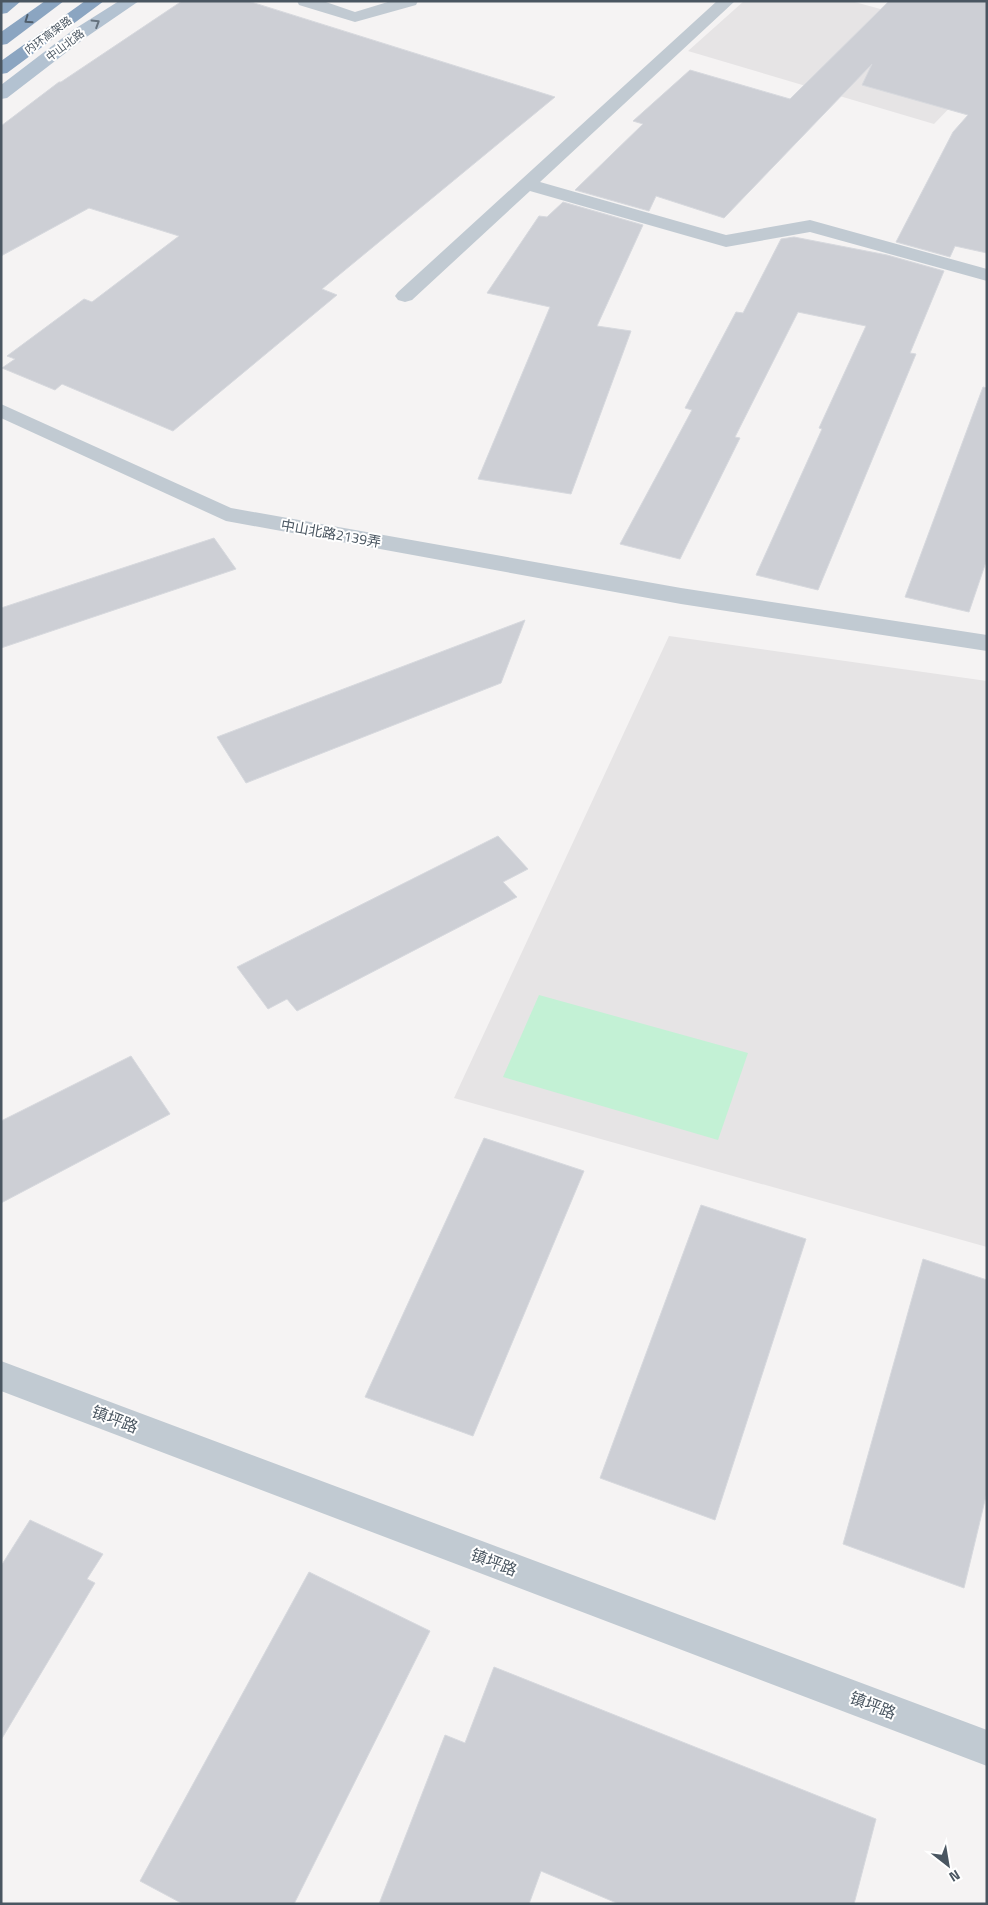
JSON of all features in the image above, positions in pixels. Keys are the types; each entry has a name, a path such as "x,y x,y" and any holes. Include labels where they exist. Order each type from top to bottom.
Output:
{"highway":[{"name":"内环高架路","path":"1,40 56,1"},
{"name":"内环高架路","path":"1,69 96,1"}],"main road":[{"path":"1,9 14,1"},
{"name":"中山北路","path":"1,94 79,34 132,1"}],"street":[{"path":"305,1 354,17 410,1"},
{"path":"405,296 727,1"},
{"path":"528,185 726,241 810,226 987,275"},
{"name":"中山北路2139弄","path":"1,410 226,514 681,596 987,643"},
{"name":"镇坪路","path":"1,1376 987,1748"}],"shaded area":[{"path":"744,1 851,1 987,38 987,69 934,124 688,51"},
{"path":"669,636 987,681 987,1247 454,1098"}],"green space":[{"path":"539,995 748,1053 718,1140 503,1077"}],"building":[{"path":"182,1 248,1 555,97 322,289 337,295 173,431 62,384 55,390 2,368 15,359 7,356 84,299 92,302 179,236 89,208 1,256 1,126 59,82"},
{"path":"889,1 987,1 987,253 955,246 950,257 896,242 953,132 968,115 862,85 872,64 724,218 656,196 649,211 575,190 643,124 633,121 690,70 790,99"},
{"path":"563,202 643,225 597,326 631,331 571,494 478,479 550,307 487,293 539,216 547,217"},
{"path":"794,237 887,255 944,271 910,353 916,354 818,590 756,575 822,429 819,428 866,326 798,312 735,437 740,438 680,559 620,544 692,410 685,408 736,312 743,313 781,239"},
{"path":"983,387 987,388 987,559 969,612 905,597"},
{"path":"214,538 236,569 1,648 1,608"},
{"path":"525,620 501,683 246,783 217,737"},
{"path":"498,836 528,869 503,882 517,897 297,1011 287,999 268,1009 237,967"},
{"path":"131,1056 170,1114 1,1203 1,1121"},
{"path":"484,1138 584,1171 473,1436 365,1397"},
{"path":"701,1205 806,1239 715,1520 600,1478"},
{"path":"923,1259 987,1280 987,1492 964,1588 843,1544"},
{"path":"30,1520 103,1554 87,1579 95,1583 1,1740 1,1566"},
{"path":"309,1572 430,1631 294,1904 183,1904 140,1881"},
{"path":"494,1667 876,1819 854,1904 619,1904 541,1871 529,1904 379,1904 445,1735 465,1743"}]}
